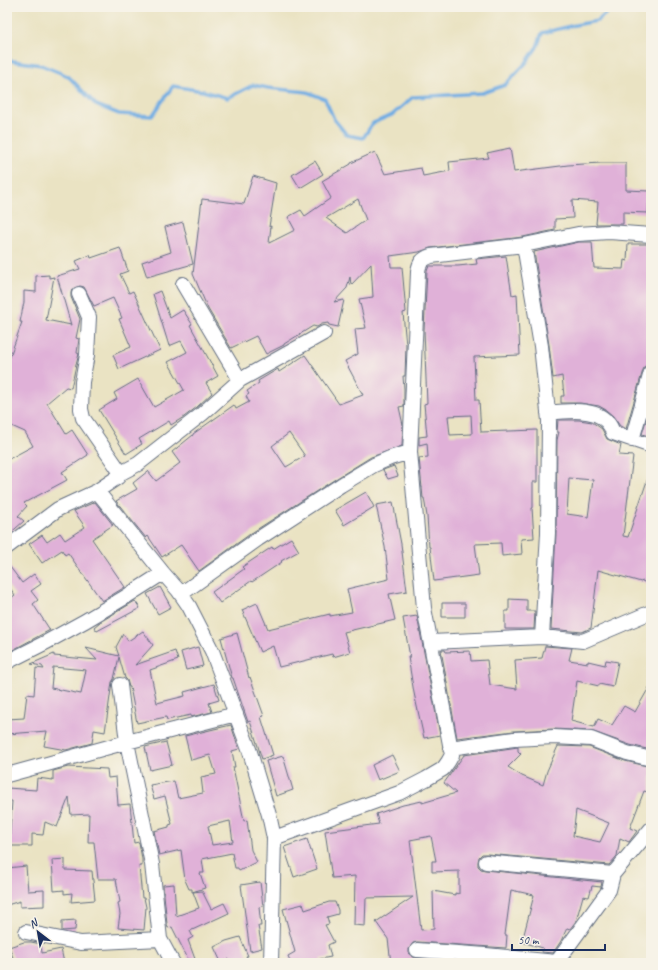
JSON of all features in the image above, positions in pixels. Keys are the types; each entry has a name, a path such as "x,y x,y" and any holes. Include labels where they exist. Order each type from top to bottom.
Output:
{"street":[{"path":"274,838 398,793 443,769 452,755 424,608 410,452 418,272 420,263 426,257 524,245 578,234 609,232 651,235"},
{"path":"524,245 541,346 548,413 548,533 542,637"},
{"path":"183,284 240,380"},
{"path":"79,294 89,317 87,355 82,382 81,409 83,418 121,474"},
{"path":"7,546 58,509 97,491 138,464 202,414 240,380 324,333"},
{"path":"632,440 651,372"},
{"path":"548,413 580,411 595,414 607,421 614,433 651,446"},
{"path":"181,594 258,539 341,485 374,465 410,452"},
{"path":"97,491 181,594 189,606 212,650 236,714 250,752 269,815 274,838 271,963"},
{"path":"7,662 47,642 129,596 163,573"},
{"path":"431,642 542,637 583,641 651,612"},
{"path":"120,685 127,742 152,864 160,939 173,963"},
{"path":"7,775 236,714"},
{"path":"450,748 514,739 554,737 591,738 627,753 651,759"},
{"path":"417,950 486,955 556,963 609,890 613,874 651,829"},
{"path":"486,862 613,874"},
{"path":"26,932 82,943 160,939"}],"building":[{"path":"510,148 514,172 568,165 626,163 626,190 649,191 648,213 623,212 623,224 596,224 598,202 572,200 573,218 555,219 555,230 523,237 430,248 419,252 390,256 391,267 402,267 406,312 403,313 406,345 405,376 403,376 404,406 399,407 403,425 402,446 371,457 253,532 199,571 181,545 162,557 148,536 146,538 116,501 137,489 133,483 148,471 156,481 180,463 172,452 193,434 234,405 236,409 249,402 246,396 249,394 247,391 259,383 258,381 278,369 279,372 305,355 339,404 363,395 345,361 358,354 355,329 366,328 359,299 373,297 371,264 351,285 350,277 347,288 334,302 344,300 338,327 329,325 328,323 317,327 313,326 284,345 266,354 256,336 231,348 208,309 193,274 202,199 244,204 253,176 276,183 269,227 271,226 269,243 295,230 288,217 301,210 305,216 331,198 322,181 351,163 375,152 385,174 421,168 423,176 450,171 449,162 489,158 487,153","holes":["358,199 366,220 347,233 326,218","289,433 305,456 286,467 272,446"]},
{"path":"315,161 323,174 300,188 292,175"},
{"path":"183,222 193,264 147,277 142,262 171,252 165,227"},
{"path":"579,242 592,242 594,268 623,269 624,260 627,261 628,244 651,244 651,364 645,366 643,370 626,429 620,426 613,416 599,406 580,403 561,403 561,396 564,396 562,376 553,378 534,252"},
{"path":"120,248 128,271 120,274 129,293 133,291 160,350 119,369 113,355 131,347 119,319 122,318 113,298 94,306 84,287 80,286 72,289 71,297 80,319 76,338 79,339 77,353 79,354 71,388 66,387 47,403 66,434 72,430 88,455 62,472 67,480 24,503 27,506 18,516 24,521 7,536 7,460 33,446 25,432 7,424 7,365 22,322 20,322 24,302 24,291 36,292 36,276 49,275 49,278 54,277 46,320 71,325 57,276 80,269 76,261 90,255 91,258"},
{"path":"506,256 512,295 517,294 520,355 474,357 476,400 479,400 481,432 537,430 537,482 533,482 532,508 534,538 521,539 522,554 502,556 501,543 475,544 479,575 434,581 419,458 428,457 427,443 419,445 419,437 427,436 424,404 427,403 424,330 427,271 429,266 458,266 477,264 476,259","holes":["471,415 472,434 450,435 448,416"]},
{"path":"160,291 170,318 183,310 192,324 190,325 218,376 206,383 212,393 197,407 171,425 169,421 139,439 142,444 126,454 99,410 117,399 114,393 138,379 154,407 184,390 168,362 187,352 181,341 169,346 153,294"},
{"path":"651,404 651,437 642,434"},
{"path":"558,420 579,420 592,422 602,429 607,439 621,445 619,455 633,456 623,536 628,537 649,475 651,475 651,585 642,581 641,582 598,570 591,628 582,632 551,629 556,533 557,440 559,432 557,432","holes":["569,478 593,480 588,517 567,514"]},
{"path":"394,466 398,476 388,479 383,470"},
{"path":"366,492 374,507 344,525 335,510"},
{"path":"95,502 113,525 92,539 125,587 102,601 68,553 65,555 62,550 42,563 29,544 42,535 47,542 60,533 65,540 85,527 74,511"},
{"path":"393,502 401,544 407,591 389,594 395,620 344,632 350,652 333,657 332,654 279,667 273,646 260,652 242,610 257,603 268,629 330,614 330,616 352,612 347,589 389,579 385,547 376,505"},
{"path":"291,538 299,551 281,561 282,562 252,582 251,581 220,603 212,592 244,569 242,567 272,547 273,549"},
{"path":"7,563 22,583 34,574 41,584 31,591 38,600 33,604 50,630 7,653 7,601 15,595 7,584"},
{"path":"160,587 171,607 158,614 147,594"},
{"path":"509,599 527,600 527,611 535,611 534,629 505,629 505,611 509,611"},
{"path":"135,601 140,608 97,631 94,627 100,622"},
{"path":"442,603 465,603 465,617 442,617"},
{"path":"417,616 440,735 424,738 414,693 408,657 410,657 403,618"},
{"path":"143,631 153,645 135,665 175,651 178,660 150,670 157,703 185,696 184,692 214,684 219,700 209,703 212,712 191,717 191,715 167,720 166,717 137,723 130,687 125,678 119,657 112,682 105,732 94,730 92,743 66,750 44,746 47,731 7,734 7,719 24,718 27,694 34,695 36,668 44,669 42,666 31,664 54,654 54,656 97,660 86,648 119,656 116,647 123,634 128,641","holes":["53,667 86,670 81,694 51,688"]},
{"path":"237,633 249,678 250,677 264,716 261,717 273,755 262,759 250,721 248,722 232,678 221,638"},
{"path":"545,646 572,648 569,660 588,663 588,661 605,665 606,660 618,662 613,687 599,684 599,686 577,681 571,721 594,727 598,719 612,725 624,706 635,712 651,684 651,750 630,745 591,731 554,729 514,731 457,738 441,650 445,650 446,652 470,651 471,661 487,660 490,685 517,689 515,660 542,658"},
{"path":"198,647 203,666 186,670 181,652"},
{"path":"231,725 239,749 232,751 235,767 233,767 244,821 247,820 251,850 257,862 239,871 238,868 235,868 232,853 202,859 204,873 200,873 205,888 192,892 192,889 189,889 185,880 181,850 159,855 154,831 169,827 169,825 172,824 165,796 154,799 150,785 174,781 178,798 203,793 201,777 216,774 210,755 191,760 185,736","holes":["230,821 233,842 212,845 208,826"]},
{"path":"166,742 172,765 150,770 145,747"},
{"path":"558,746 589,747 625,761 651,767 651,793 644,791 630,828 637,831 629,842 620,838 617,856 609,865 487,854 482,854 479,857 478,866 485,870 602,882 601,887 592,886 589,897 583,896 576,921 570,929 567,928 553,953 542,952 543,948 522,942 534,895 511,890 505,935 507,935 506,948 417,942 413,943 409,949 409,953 412,957 446,961 446,963 391,963 388,939 376,922 413,897 366,898 365,926 354,925 355,876 332,878 325,831 379,824 376,814 403,805 422,801 422,803 456,793 444,783 464,755 518,747 518,751 521,754 508,767 522,776 543,785 547,771","holes":["576,810 609,823 600,842 573,836","431,836 436,861 432,861 432,872 459,871 459,894 455,893 455,895 433,891 434,929 421,930 410,840"]},
{"path":"392,755 400,771 378,780 372,765"},
{"path":"283,756 293,790 276,796 266,761"},
{"path":"68,767 107,769 108,778 116,777 118,805 130,804 134,843 139,842 142,859 142,866 139,866 142,898 144,898 146,907 144,930 118,928 120,914 118,903 120,902 116,879 98,879 94,842 88,842 89,814 71,815 69,797 57,827 45,822 43,835 32,834 32,846 9,846 12,801 7,801 7,788 36,790 37,778 53,780 53,771"},
{"path":"307,839 317,869 294,877 284,847"},
{"path":"65,859 65,870 92,871 95,900 71,902 72,893 64,894 64,890 54,891 52,860"},
{"path":"26,866 28,891 44,890 44,906 20,907 20,901 7,905 7,868"},
{"path":"260,882 263,906 259,907 261,926 258,926 262,948 250,951 241,885"},
{"path":"174,884 176,916 199,908 193,892 202,891 211,909 224,903 229,913 190,931 193,937 188,940 195,959 189,961 172,927 168,928 167,924 163,885"},
{"path":"329,902 335,902 338,910 338,914 327,917 329,924 325,925 334,942 328,945 331,957 320,959 322,963 291,963 288,956 295,952 283,909 303,904 305,910"},
{"path":"76,920 75,930 62,931 62,921"},
{"path":"240,937 248,956 246,956 247,958 232,963 230,963 229,959 221,962 214,947 226,941"},
{"path":"24,942 41,944 42,953 61,949 64,963 15,963 9,947"}],"waterway":[{"path":"7,60 41,65 68,76 96,105 119,114 152,116 173,86 203,91 228,98 253,85 307,92 325,99 334,119 347,135 363,138 373,123 392,115 413,97 482,93 505,85 526,63 537,47 542,33 597,21 614,7"}]}
